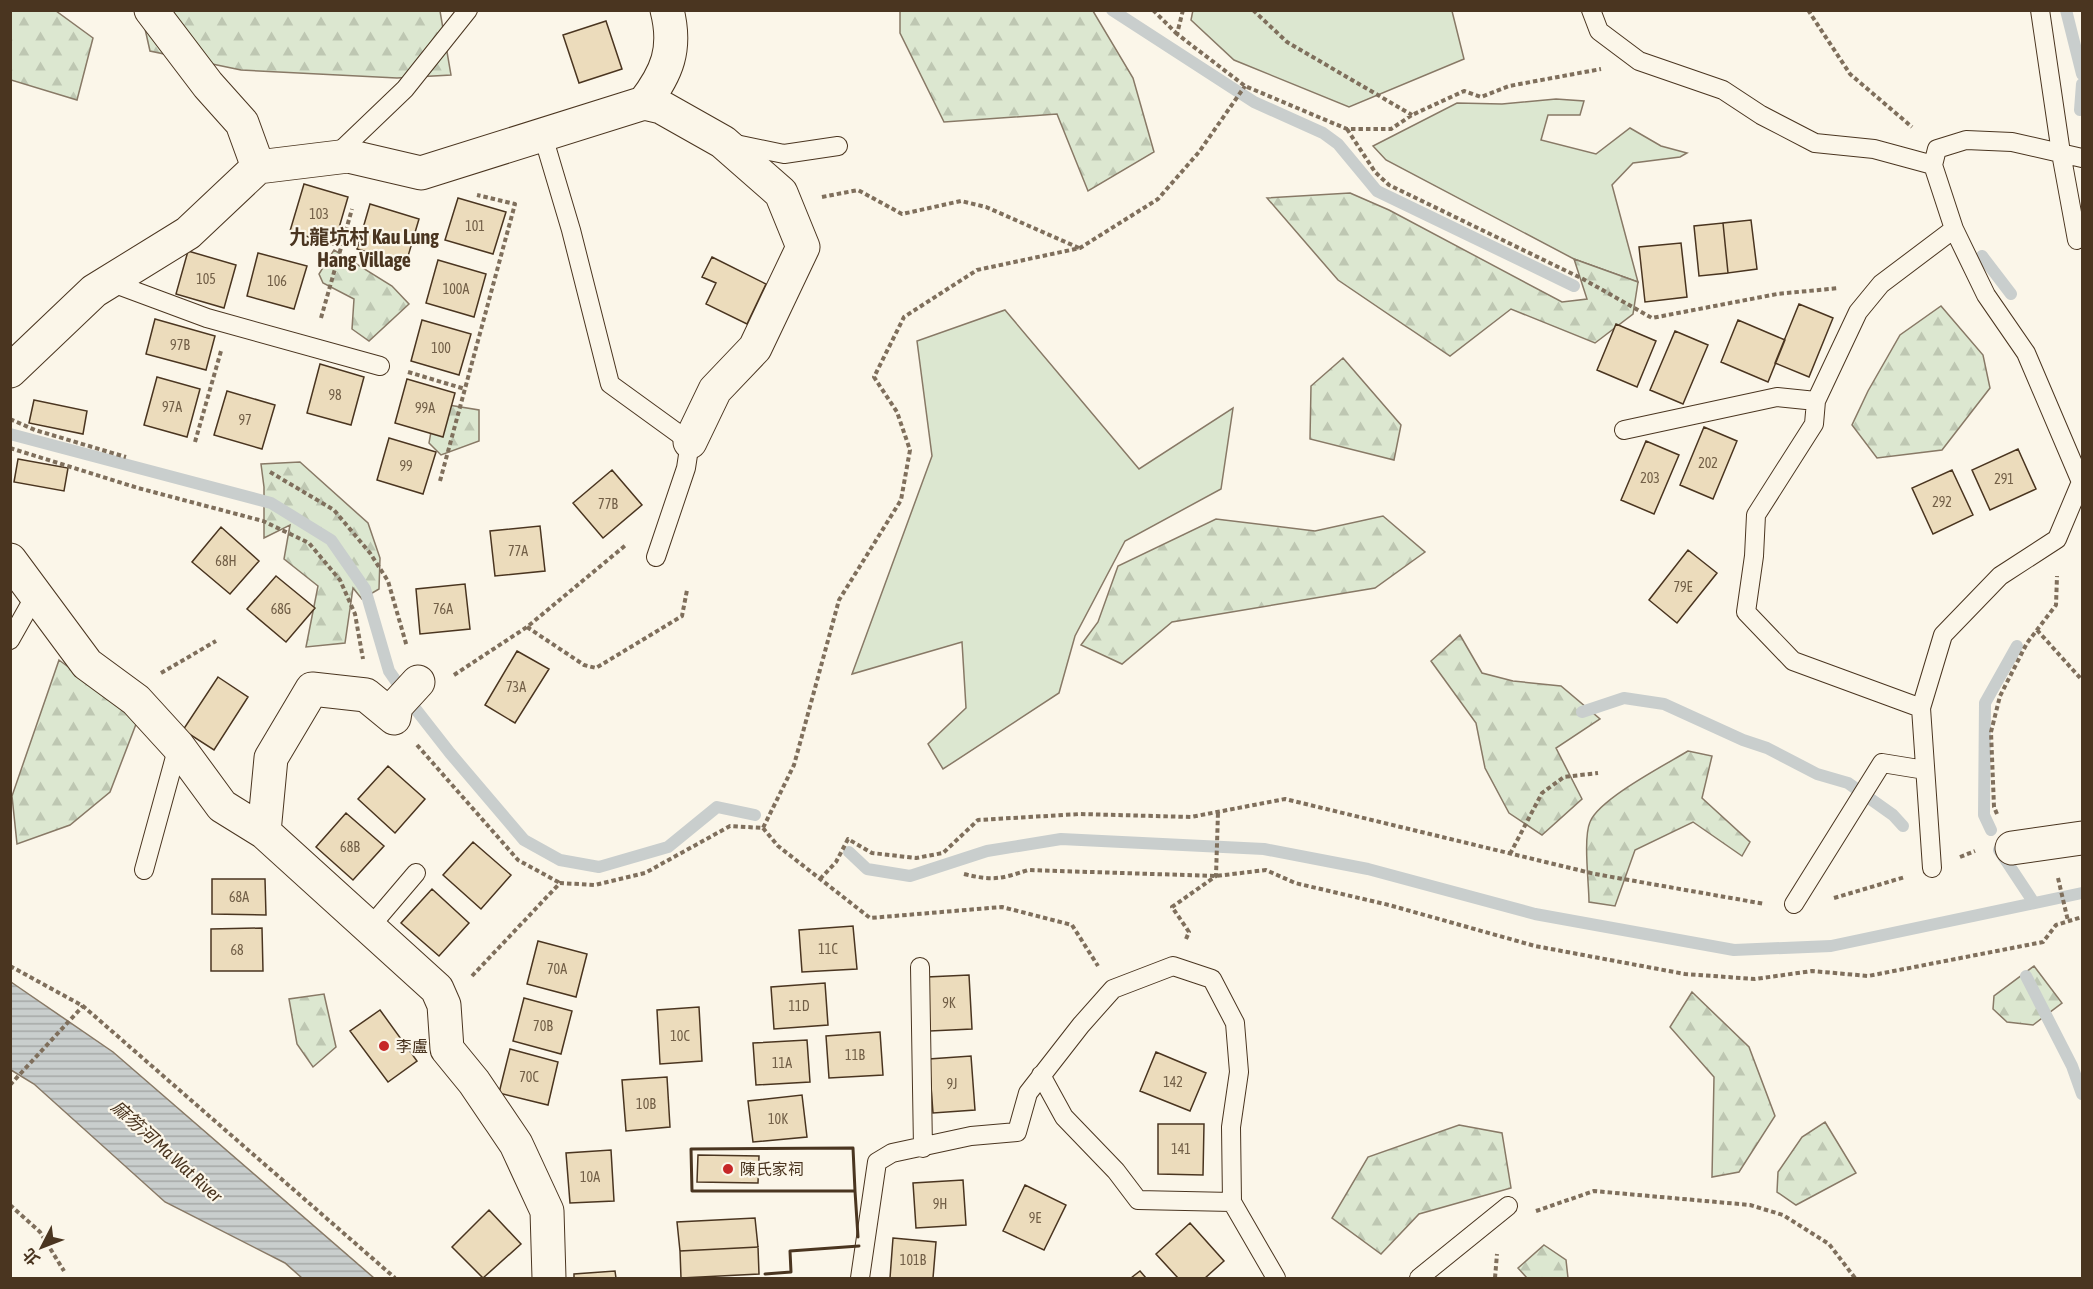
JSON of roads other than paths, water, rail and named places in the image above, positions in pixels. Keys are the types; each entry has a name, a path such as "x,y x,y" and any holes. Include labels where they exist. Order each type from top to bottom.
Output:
{"street":[{"path":"151,10 208,86 242,123 258,167"},
{"path":"644,103 658,84 672,54 667,10"},
{"path":"10,371 94,291 188,233 258,167 348,156 421,174 644,103 661,107 723,141 781,193 803,247 755,348 715,390 690,442"},
{"path":"10,560 87,664 136,700 178,746 222,806 264,832 317,883 370,927 437,989 444,1005 447,1048 516,1144 548,1211 549,1278"},
{"path":"264,832 271,758 312,688 366,695 394,718 396,706 418,682"},
{"path":"2013,848 2082,838"}],"lane":[{"path":"333,159 405,90 468,10"},
{"path":"1591,10 1599,31 1639,62 1723,90 1761,115 1815,143 1935,157 1966,140 1990,140 2012,142 2082,158"},
{"path":"2040,10 2061,153 2077,240"},
{"path":"543,136 571,231 610,384 690,442 686,468 656,557"},
{"path":"723,141 784,154 838,146"},
{"path":"1932,868 1921,708 1943,635 2000,576 2058,537 2081,482 2026,353 1986,295 1953,229 1935,157"},
{"path":"1921,708 1793,661 1746,612 1754,556 1756,515 1814,424 1816,401 1858,312 1881,284 1953,229"},
{"path":"110,282 229,324 380,366"},
{"path":"1624,430 1777,397 1816,401"},
{"path":"10,640 36,594"},
{"path":"144,870 178,746"},
{"path":"1794,904 1882,763 1926,770"},
{"path":"370,927 416,873"},
{"path":"860,1278 877,1162 892,1153 924,1148 971,1136 1017,1132 1028,1094 1041,1075 1113,989 1173,966 1212,979 1235,1023 1239,1072 1231,1127 1232,1202 1276,1278"},
{"path":"920,967 924,1148"},
{"path":"1041,1075 1064,1117 1116,1171 1138,1200 1232,1202"},
{"path":"1419,1278 1508,1206"}],"water":[{"name":"麻笏河 Ma Wat River","path":"11,982 113,1052 374,1278 302,1278 285,1263 165,1202 34,1084 11,1070"}],"waterway":[{"path":"1112,10 1254,102 1323,133 1338,144 1377,191 1574,286"},
{"path":"2066,10 2082,74"},
{"path":"2080,110 2082,84"},
{"path":"1982,256 2011,294"},
{"path":"10,434 271,503 331,540 365,589 389,671 414,707 524,840 560,860 599,867 668,847 717,807 755,815"},
{"path":"1991,830 1984,815 1985,703 2017,646"},
{"path":"1582,712 1624,698 1664,704 1743,740 1767,748 1817,774 1848,783 1893,815 1903,826"},
{"path":"849,852 867,869 910,876 987,851 1061,839 1264,849 1368,869 1535,914 1734,950 1831,946 2082,893"},
{"path":"1999,850 2034,903"},
{"path":"2026,976 2072,1066 2082,1094"}],"place":[{"name":"李盧","path":"384,1046"},
{"name":"陳氏家祠","path":"728,1169"}],"district":[{"name":"九龍坑村 Kau Lung Hang Village","path":"364,248"}]}
